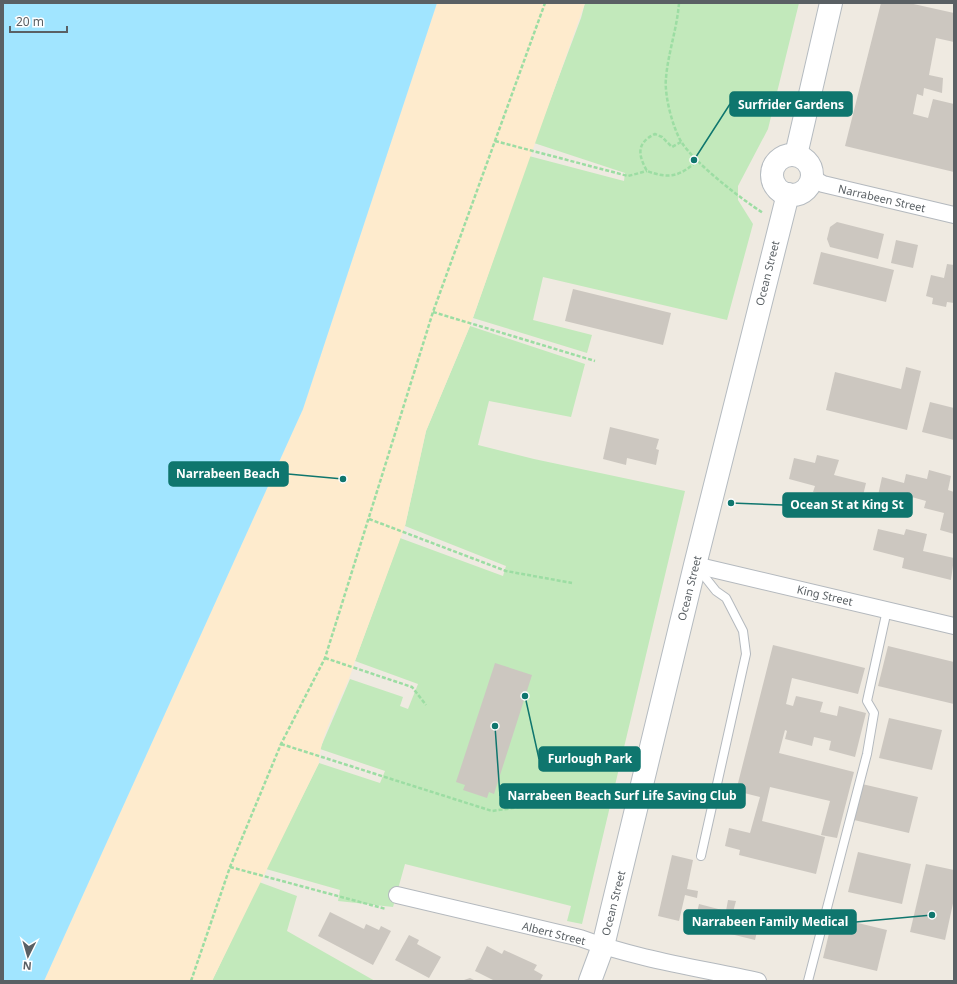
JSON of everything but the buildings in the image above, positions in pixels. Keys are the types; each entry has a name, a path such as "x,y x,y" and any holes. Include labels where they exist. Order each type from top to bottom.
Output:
{"street":[{"path":"796,155 831,3"},
{"path":"796,155 808,163 812,178 803,191 788,194 782,192 774,184 772,172 777,161 783,157 796,155"},
{"name":"Narrabeen Street","path":"812,178 823,184 954,215"},
{"name":"Ocean Street","path":"590,981 598,964 603,946 695,565 779,224 788,194"},
{"name":"King Street","path":"695,565 954,626"},
{"name":"Albert Street","path":"397,896 580,938 603,946 758,981"}],"lane":[{"path":"695,565 716,591 726,598 743,631 746,654 701,856"},
{"path":"808,981 867,754 874,713 867,701 887,610"}],"path":[{"path":"191,981 230,867 281,744 325,658 434,312 545,3"},
{"path":"679,3 677,21 669,52 665,80 669,111 681,142 697,161 756,209 779,224"},
{"path":"647,171 641,160 640,147 646,138 655,134 662,137 672,147 681,142"},
{"path":"495,141 628,176 647,171 661,176 676,176 686,171 697,161"},
{"path":"434,312 595,361"},
{"path":"370,519 506,571 572,583"},
{"path":"325,658 412,687 426,704"},
{"path":"281,744 492,812 520,807"},
{"path":"230,867 392,911 397,896"}],"green space":[{"path":"585,3 799,3 768,129 738,186 738,200 753,224 727,320 543,277 533,320 592,335 587,353 473,318 529,156 624,181 625,173 534,143 581,18"},
{"path":"470,326 585,364 571,417 489,401 478,445 534,459 685,491 582,924 567,921 571,906 405,864 393,907 338,901 340,890 266,869 319,763 380,783 385,771 320,749 350,679 403,697 400,706 408,709 418,684 355,661 400,538 503,576 506,566 405,526 426,431"},
{"path":"259,882 297,896 287,931 375,981 212,981"}],"sand":[{"path":"437,3 585,3 470,326 426,431 405,526 351,674 328,725 320,751 319,763 212,981 44,981 303,409"}],"water":[{"path":"3,3 437,3 303,409 44,981 3,981"}],"place":[{"name":"Surfrider Gardens","path":"694,160"},
{"name":"Narrabeen Beach","path":"343,479"},
{"name":"Ocean St at King St","path":"731,503"},
{"name":"Furlough Park","path":"525,696"},
{"name":"Narrabeen Beach Surf Life Saving Club","path":"495,726"},
{"name":"Narrabeen Family Medical","path":"932,915"}]}
